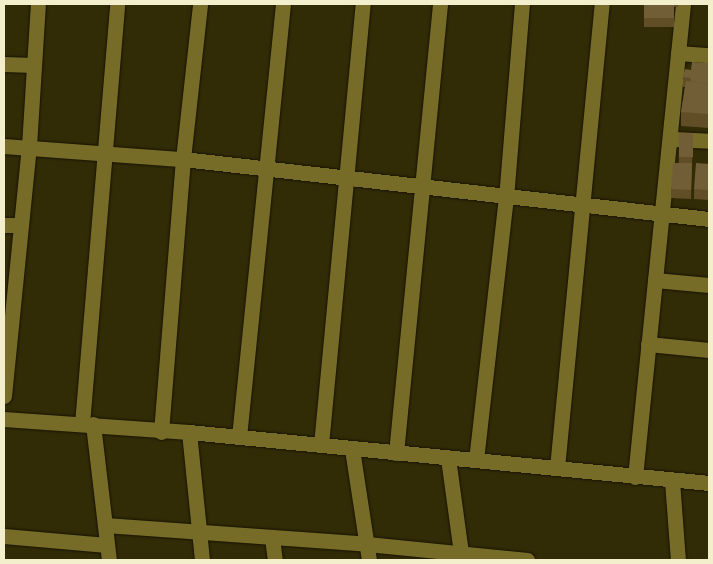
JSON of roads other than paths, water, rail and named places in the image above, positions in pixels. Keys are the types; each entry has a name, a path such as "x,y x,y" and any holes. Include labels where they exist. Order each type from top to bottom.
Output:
{"street":[{"path":"4,396 7,329 29,146 38,4"},
{"path":"4,536 108,553 88,424 103,152 117,4"},
{"path":"161,432 183,159 200,4"},
{"path":"239,437 282,4"},
{"path":"321,445 363,4"},
{"path":"396,453 440,4"},
{"path":"476,460 506,198 522,4"},
{"path":"557,468 602,4"},
{"path":"635,477 684,4"},
{"path":"678,53 709,56"},
{"path":"4,64 34,66"},
{"path":"670,139 709,141"},
{"path":"4,146 29,146 183,159 506,198 709,219"},
{"path":"4,225 21,225"},
{"path":"655,280 709,285"},
{"path":"648,344 709,350"},
{"path":"4,419 88,424 161,432 189,432 672,481 709,483"},
{"path":"189,432 202,560"},
{"path":"352,449 369,560"},
{"path":"448,458 461,557"},
{"path":"672,481 678,560"},
{"path":"105,525 367,544 461,557 527,560"},
{"path":"272,537 275,560"}]}
